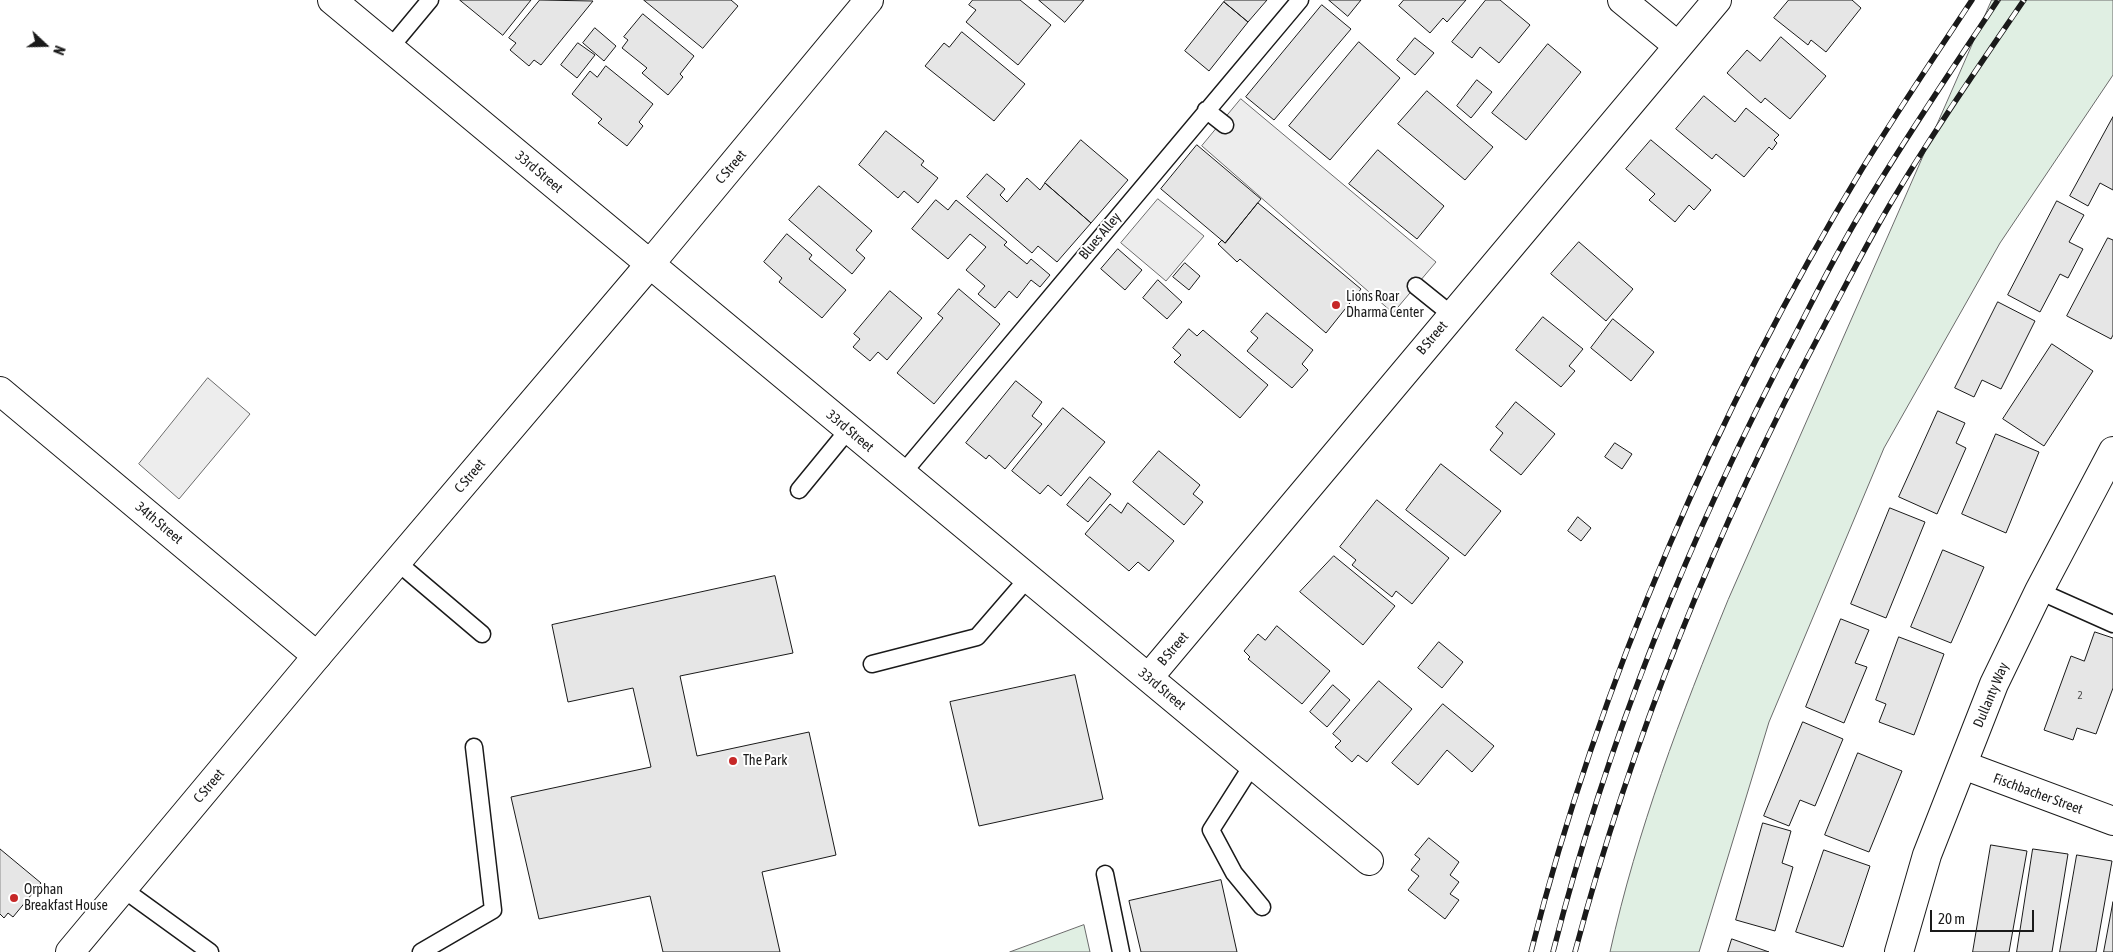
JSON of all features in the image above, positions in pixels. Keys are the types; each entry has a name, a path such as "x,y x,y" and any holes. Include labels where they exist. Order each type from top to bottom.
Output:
{"street":[{"name":"33rd Street","path":"332,0 1369,861"},
{"name":"C Street","path":"70,952 317,656 650,264 869,0"},
{"path":"1622,0 1678,46"},
{"name":"B Street","path":"1149,677 1717,0"},
{"name":"34th Street","path":"0,391 317,656"},
{"name":"Dullanty Way","path":"1899,952 1927,855 1994,684 2039,591 2113,451"},
{"name":"Fischbacher Street","path":"1963,765 1995,779 2113,821"}],"lane":[{"path":"390,48 430,0"},
{"name":"Blues Alley","path":"902,474 1300,0"},
{"path":"1206,110 1225,125"},
{"path":"1416,286 1452,315"},
{"path":"799,490 848,429"},
{"path":"397,562 482,634"},
{"path":"872,664 977,637 1028,578"},
{"path":"2039,591 2113,624"},
{"path":"421,952 493,910 474,746"},
{"path":"1253,764 1211,830 1234,873 1262,907"},
{"path":"1105,874 1121,952"},
{"path":"123,889 210,952"}],"green space":[{"path":"1992,0 2113,0 2113,75 2000,243 1884,448 1769,722 1699,952 1610,952 1633,862 1661,773 1728,600"},
{"path":"1084,925 1090,952 1010,952"}],"shaded area":[{"path":"1241,99 1436,262 1393,313 1202,146"},
{"path":"1158,199 1204,236 1166,281 1121,243"},
{"path":"208,378 250,414 179,499 139,464"}],"building":[{"path":"460,0 531,0 503,35"},
{"path":"540,0 593,1 541,65 534,60 529,66 510,50 516,43 509,38"},
{"path":"644,0 731,0 738,6 703,48"},
{"path":"973,0 1020,0 1051,25 1018,65 966,22 976,10 969,5"},
{"path":"1039,0 1084,0 1065,22"},
{"path":"1226,0 1267,0 1248,22 1224,2"},
{"path":"1329,0 1361,0 1348,16"},
{"path":"1404,0 1466,0 1447,22 1443,18 1430,33 1399,6"},
{"path":"1486,0 1500,0 1530,25 1499,63 1480,47 1472,58 1452,42"},
{"path":"1789,0 1852,0 1861,8 1826,52 1811,40 1808,45 1774,18"},
{"path":"1224,2 1248,22 1209,71 1185,51"},
{"path":"1322,5 1351,29 1274,120 1246,97"},
{"path":"643,14 694,56 680,74 683,77 668,95 642,73 647,68 622,48 628,40 624,37"},
{"path":"595,28 616,46 604,61 583,43"},
{"path":"962,32 1025,84 994,121 925,66 944,43 949,47"},
{"path":"1781,37 1826,76 1790,119 1765,98 1761,103 1727,73 1747,50 1760,61"},
{"path":"1415,38 1434,53 1415,75 1397,60"},
{"path":"1359,42 1400,78 1330,160 1289,126"},
{"path":"578,43 595,55 577,78 561,65"},
{"path":"1548,44 1581,72 1526,140 1492,113"},
{"path":"606,66 653,104 639,122 643,126 627,146 598,123 602,119 572,94 590,71 597,77"},
{"path":"1477,80 1492,92 1471,118 1457,106"},
{"path":"1427,91 1493,147 1465,180 1398,124"},
{"path":"1704,96 1735,122 1746,108 1779,135 1774,140 1777,143 1772,150 1769,147 1744,177 1716,154 1712,159 1676,129"},
{"path":"2113,117 2113,190 2100,183 2088,206 2070,196"},
{"path":"886,131 924,161 921,165 938,178 918,203 904,191 898,198 859,165"},
{"path":"1081,140 1128,180 1091,223 1045,183"},
{"path":"1651,140 1711,190 1694,210 1689,205 1675,222 1649,200 1655,194 1626,169"},
{"path":"1197,145 1261,199 1225,243 1161,189"},
{"path":"1378,150 1444,206 1417,239 1349,184"},
{"path":"987,174 1005,189 1000,195 1007,202 1027,178 1040,190 1045,183 1091,223 1057,262 1038,246 1032,253 967,197"},
{"path":"819,186 872,231 856,250 865,258 852,274 789,220"},
{"path":"936,200 948,210 956,200 1007,242 1004,245 1027,264 1031,259 1050,275 1040,287 1031,280 1017,298 1009,291 995,308 978,294 985,286 966,270 986,247 970,234 948,259 912,229"},
{"path":"2057,201 2084,215 2069,242 2083,249 2068,278 2060,274 2040,312 2008,295"},
{"path":"1258,203 1361,289 1326,333 1240,259 1237,262 1218,244 1222,240 1225,243"},
{"path":"787,234 812,255 809,259 846,290 822,318 779,282 782,278 764,262"},
{"path":"2108,238 2113,240 2113,335 2111,339 2067,316"},
{"path":"1579,242 1633,289 1606,321 1551,274"},
{"path":"1118,249 1142,270 1125,290 1101,269"},
{"path":"1185,263 1200,276 1189,290 1173,277"},
{"path":"1158,280 1182,302 1167,319 1143,298"},
{"path":"959,289 1000,324 934,404 897,373 943,318 938,314"},
{"path":"890,291 922,318 887,360 878,352 870,361 853,347 860,339 854,334"},
{"path":"1998,302 2035,321 2001,389 1982,380 1974,397 1955,388"},
{"path":"1267,313 1313,350 1302,364 1308,370 1292,388 1247,351 1258,338 1251,332"},
{"path":"1543,317 1583,349 1569,366 1575,371 1561,387 1516,350"},
{"path":"1613,319 1654,352 1631,381 1591,348"},
{"path":"1189,329 1197,336 1203,330 1268,385 1240,418 1174,362 1181,355 1173,348"},
{"path":"2052,344 2093,371 2044,446 2003,419"},
{"path":"1016,381 1042,402 1032,416 1042,424 1005,469 989,455 986,459 966,443"},
{"path":"1516,402 1555,434 1521,475 1490,450 1503,433 1496,427"},
{"path":"1063,408 1105,442 1061,496 1048,485 1040,494 1012,471"},
{"path":"1938,411 1965,423 1956,443 1966,448 1937,514 1899,497"},
{"path":"1996,434 2039,452 2006,533 1962,514"},
{"path":"1615,443 1632,454 1622,469 1605,457"},
{"path":"1159,451 1200,485 1193,494 1203,502 1184,525 1133,482"},
{"path":"1441,464 1501,511 1465,556 1406,510"},
{"path":"1090,477 1111,494 1088,522 1067,505"},
{"path":"1377,500 1449,558 1412,604 1396,591 1392,597 1352,565 1356,560 1340,547"},
{"path":"1128,503 1174,541 1149,571 1138,562 1129,571 1085,534 1110,504 1121,513"},
{"path":"1890,508 1925,522 1886,618 1851,604"},
{"path":"1578,517 1591,528 1581,541 1568,531"},
{"path":"1943,550 1984,567 1951,643 1911,627"},
{"path":"1334,556 1395,606 1363,645 1300,592"},
{"name":"The Park","path":"775,576 793,653 680,676 697,756 809,732 836,855 762,872 780,952 663,952 650,896 539,919 511,797 651,767 633,688 568,702 552,625"},
{"path":"1841,619 1869,630 1855,663 1867,667 1844,723 1806,707"},
{"path":"1277,626 1330,671 1302,704 1248,659 1250,657 1244,651 1258,634 1265,640"},
{"path":"2095,632 2113,638 2113,688 2096,734 2077,728 2073,740 2044,730 2071,656 2084,661"},
{"path":"1899,637 1944,654 1914,735 1879,722 1886,704 1876,700"},
{"path":"1439,642 1463,662 1442,688 1418,668"},
{"path":"1075,675 1103,799 979,826 950,702"},
{"path":"1379,681 1412,709 1367,762 1358,755 1352,762 1335,747 1341,741 1333,734"},
{"path":"1333,685 1350,700 1327,727 1310,712"},
{"path":"1443,704 1494,746 1472,772 1447,750 1418,785 1392,763"},
{"path":"1803,722 1843,739 1815,806 1800,800 1789,826 1764,816"},
{"path":"1858,753 1902,771 1869,852 1825,835"},
{"path":"1763,823 1791,831 1782,863 1793,867 1775,931 1736,920"},
{"path":"1429,838 1459,862 1450,875 1459,882 1450,894 1459,900 1445,919 1408,890 1419,876 1411,870 1420,859 1415,855"},
{"path":"1991,845 2027,851 2009,952 1973,952"},
{"name":"Orphan Breakfast House","path":"0,849 41,883 13,917 8,913 4,918 0,914"},
{"path":"2033,849 2068,854 2052,952 2017,952"},
{"path":"1824,850 1870,866 1843,947 1796,932"},
{"path":"2077,855 2112,861 2096,952 2060,952"},
{"path":"1221,880 1237,952 1141,952 1129,901"},
{"path":"2113,902 2113,952 2104,952"},
{"path":"1732,939 1769,952 1728,952"}],"railway":[{"path":"1531,952 1559,851 1591,749 1628,648 1668,548 1712,450 1759,354 1809,260 1875,148 1972,0"},
{"path":"1553,952 1575,872 1627,713 1657,634 1723,480 1827,272 1852,228 1910,133 1998,0"},
{"path":"1575,952 1623,790 1651,711 1714,554 1749,477 1785,401 1888,208 1944,119 2024,0"}],"place":[{"name":"Lions Roar Dharma Center","path":"1336,305"},
{"name":"The Park","path":"733,761"},
{"name":"Orphan Breakfast House","path":"14,898"}]}
